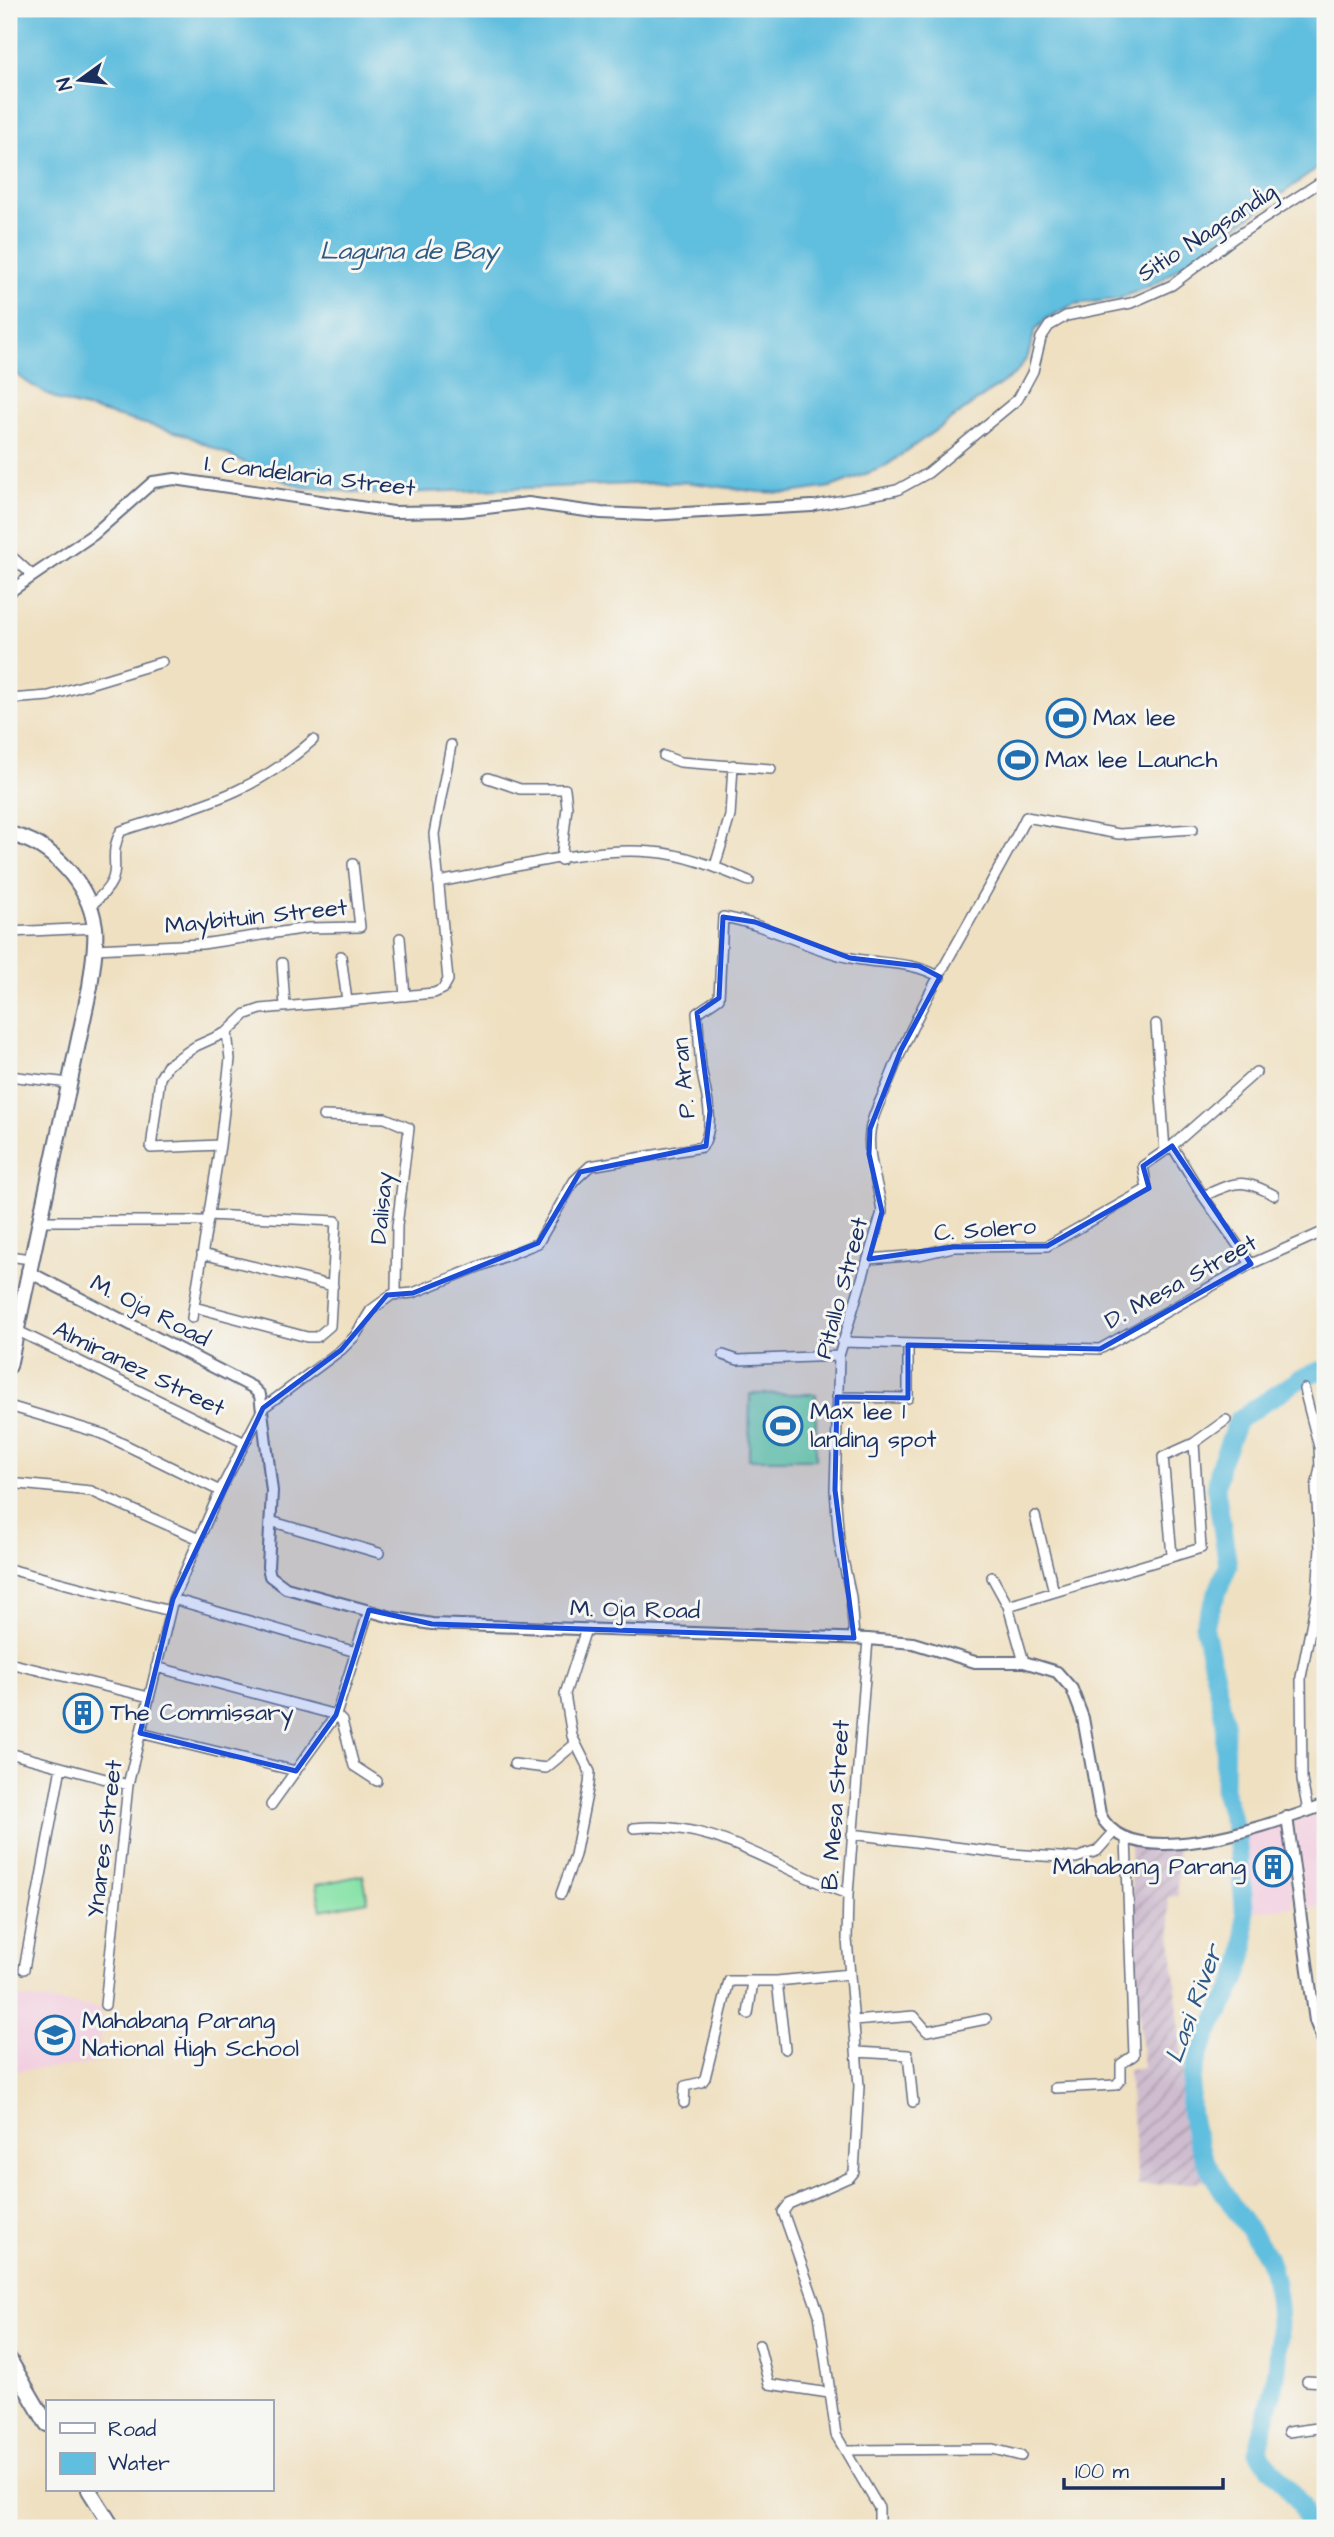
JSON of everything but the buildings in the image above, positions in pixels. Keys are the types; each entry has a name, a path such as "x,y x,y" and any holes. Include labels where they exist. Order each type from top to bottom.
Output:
{"main road":[{"path":"9,834 45,849 71,872 89,907 95,928 90,987 28,1265 9,1366"},
{"path":"9,2359 46,2422"},
{"path":"90,2492 113,2528"}],"street":[{"name":"Sitio Nagsandig","path":"812,506 897,490 928,473 1018,399 1033,371 1041,338 1049,326 1066,316 1131,303 1172,285 1234,238 1325,179"},
{"name":"I. Candelaria Street","path":"9,593 32,574 94,534 153,482 175,479 393,512 462,511 528,503 601,513 648,515 812,506"},
{"path":"9,554 32,574"},
{"path":"9,699 49,696 162,662"},
{"path":"89,907 105,894 117,875 116,840 121,831 233,794 283,767 313,740"},
{"path":"220,1145 151,1148 160,1077 168,1065 196,1046 227,1032 246,1014 285,1006 434,993 443,989 448,980 435,834 451,745"},
{"path":"664,756 680,762 771,769"},
{"path":"715,866 730,816 733,765"},
{"path":"488,779 520,789 565,789 567,807 561,860"},
{"name":"Pitallo Street","path":"855,1638 851,1597 839,1541 835,1490 839,1356 882,1212 880,1189 869,1154 870,1129 901,1050 992,886 1026,817 1119,834 1193,829"},
{"path":"438,882 561,860 650,851 715,866 750,881"},
{"name":"Maybituin Street","path":"94,949 202,944 308,929 360,927 353,864"},
{"name":"P. Aran","path":"392,1293 413,1293 538,1243 580,1172 590,1166 702,1147 706,1141 710,1111 702,1068 697,1013 719,998 723,917 755,922 850,958 919,966 940,977"},
{"path":"9,932 95,928"},
{"path":"400,938 405,996"},
{"path":"341,956 347,1001"},
{"path":"282,963 285,1006"},
{"path":"1156,1024 1168,1148 1251,1264"},
{"path":"192,1318 220,1145 230,1059 227,1032"},
{"path":"1168,1148 1256,1072"},
{"path":"9,1076 69,1083"},
{"name":"Dalisay","path":"323,1116 385,1118 409,1128 392,1293"},
{"name":"C. Solero","path":"869,1259 919,1255 953,1247 1047,1246 1147,1189 1143,1166 1168,1148"},
{"path":"1203,1196 1240,1181 1250,1182 1273,1195"},
{"path":"39,1221 207,1218 336,1221 330,1326 317,1337 307,1337 194,1307"},
{"name":"D. Mesa Street","path":"842,1342 1100,1349 1251,1264 1325,1231"},
{"path":"202,1254 333,1286"},
{"path":"9,1256 28,1265"},
{"name":"M. Oja Road","path":"28,1265 252,1387 260,1395 272,1491 267,1553 270,1576 286,1588 432,1624 855,1638 913,1643 975,1662 1024,1662 1057,1672 1072,1689 1083,1717 1100,1814 1105,1826 1114,1832"},
{"path":"263,1408 341,1350 355,1336 371,1310 392,1293"},
{"name":"Almiranez Street","path":"16,1330 245,1443"},
{"path":"837,1397 908,1398 908,1345"},
{"path":"723,1354 745,1360 839,1356"},
{"path":"1304,1389 1320,1447 1321,1595 1301,1677 1302,1780 1308,1811"},
{"path":"9,1406 103,1434 220,1491"},
{"name":"Ynares Street","path":"105,2005 128,1785 173,1599 220,1491 263,1408"},
{"path":"1172,1555 1163,1457 1194,1443 1226,1420"},
{"path":"1008,1606 1202,1548 1194,1443"},
{"path":"9,1483 91,1491 199,1539"},
{"path":"1035,1516 1054,1592"},
{"path":"270,1521 379,1553"},
{"path":"9,1569 170,1611"},
{"path":"992,1577 1008,1606 1024,1662"},
{"path":"173,1599 356,1652"},
{"path":"271,1805 336,1714 369,1610"},
{"path":"561,1894 575,1855 589,1784 588,1764 575,1744 565,1694 586,1629"},
{"name":"B. Mesa Street","path":"829,2393 819,2314 783,2213 789,2204 850,2177 854,2172 859,2086 850,1975 848,1894 868,1639"},
{"path":"9,1662 149,1697"},
{"path":"156,1667 336,1714 342,1721 354,1766 377,1781"},
{"path":"140,1733 296,1771"},
{"path":"514,1764 546,1768 575,1744"},
{"path":"9,1753 128,1785"},
{"path":"24,1969 61,1767"},
{"path":"852,1834 1010,1854 1076,1858 1097,1851 1114,1832 1126,1838 1192,1843 1325,1805"},
{"path":"1287,1817 1315,2021 1325,2046"},
{"path":"634,1828 670,1826 719,1836 822,1886 848,1894"},
{"path":"1055,2088 1116,2085 1121,2079 1121,2064 1134,2055 1126,1838"},
{"path":"684,2103 685,2086 702,2082 705,2078 729,1981 777,1981 850,1975"},
{"path":"777,1981 785,2049"},
{"path":"748,2014 753,1982"},
{"path":"854,2021 914,2016 927,2031 986,2019"},
{"path":"857,2052 908,2055 913,2102"},
{"path":"759,2345 769,2384 829,2393 836,2435 879,2508 879,2528"},
{"path":"1307,2381 1325,2382"},
{"path":"1288,2432 1325,2427"},
{"path":"846,2450 993,2449 1021,2456"}],"highlighted area":[{"path":"723,917 755,922 850,958 919,966 940,977 901,1050 870,1129 869,1154 882,1212 869,1259 953,1247 1047,1246 1149,1188 1143,1166 1172,1146 1251,1264 1100,1349 908,1345 908,1398 837,1397 835,1490 854,1638 432,1624 369,1610 336,1715 296,1771 140,1733 173,1599 263,1408 341,1350 387,1295 413,1293 538,1243 580,1172 706,1146 710,1111 697,1013 719,998"}],"shaded area":[{"path":"1325,1811 1325,1905 1306,1909 1293,1821"},
{"path":"1284,1827 1294,1907 1249,1912 1243,1833"},
{"path":"1130,1844 1177,1849 1178,1896 1168,1897 1187,2118 1208,2181 1138,2186 1128,2070 1143,2068"},
{"name":"Mahabang Parang National High School","path":"9,1996 101,2008 100,2063 9,2072"}],"green space":[{"name":"Max lee 1 landing spot","path":"750,1394 816,1394 816,1459 749,1459"},
{"path":"363,1875 368,1901 321,1910 316,1885"}],"water":[{"name":"Laguna de Bay","path":"9,9 1325,9 1325,163 1157,283 1118,299 1075,304 1047,318 1035,331 1028,356 1016,373 884,467 831,487 789,493 759,492 685,482 375,494 302,487 186,435 60,401 28,383 9,368"}],"waterway":[{"path":"1235,1829 1224,1791 1225,1723 1204,1625 1228,1566 1216,1489 1220,1465 1238,1420 1300,1379 1317,1371 1325,1372"},
{"name":"Lasi River","path":"1237,1834 1245,1914 1244,1956 1239,1974 1197,2060 1192,2079 1191,2116 1200,2149 1208,2165 1263,2250 1273,2274 1278,2308 1278,2363 1258,2452 1301,2504 1309,2528"}],"place":[{"name":"Max lee","path":"1066,718"},
{"name":"Max lee Launch","path":"1018,760"},
{"name":"Max lee 1 landing spot","path":"783,1426"},
{"name":"The Commissary","path":"83,1713"},
{"name":"Mahabang Parang","path":"1273,1867"},
{"name":"Mahabang Parang National High School","path":"55,2035"}]}
